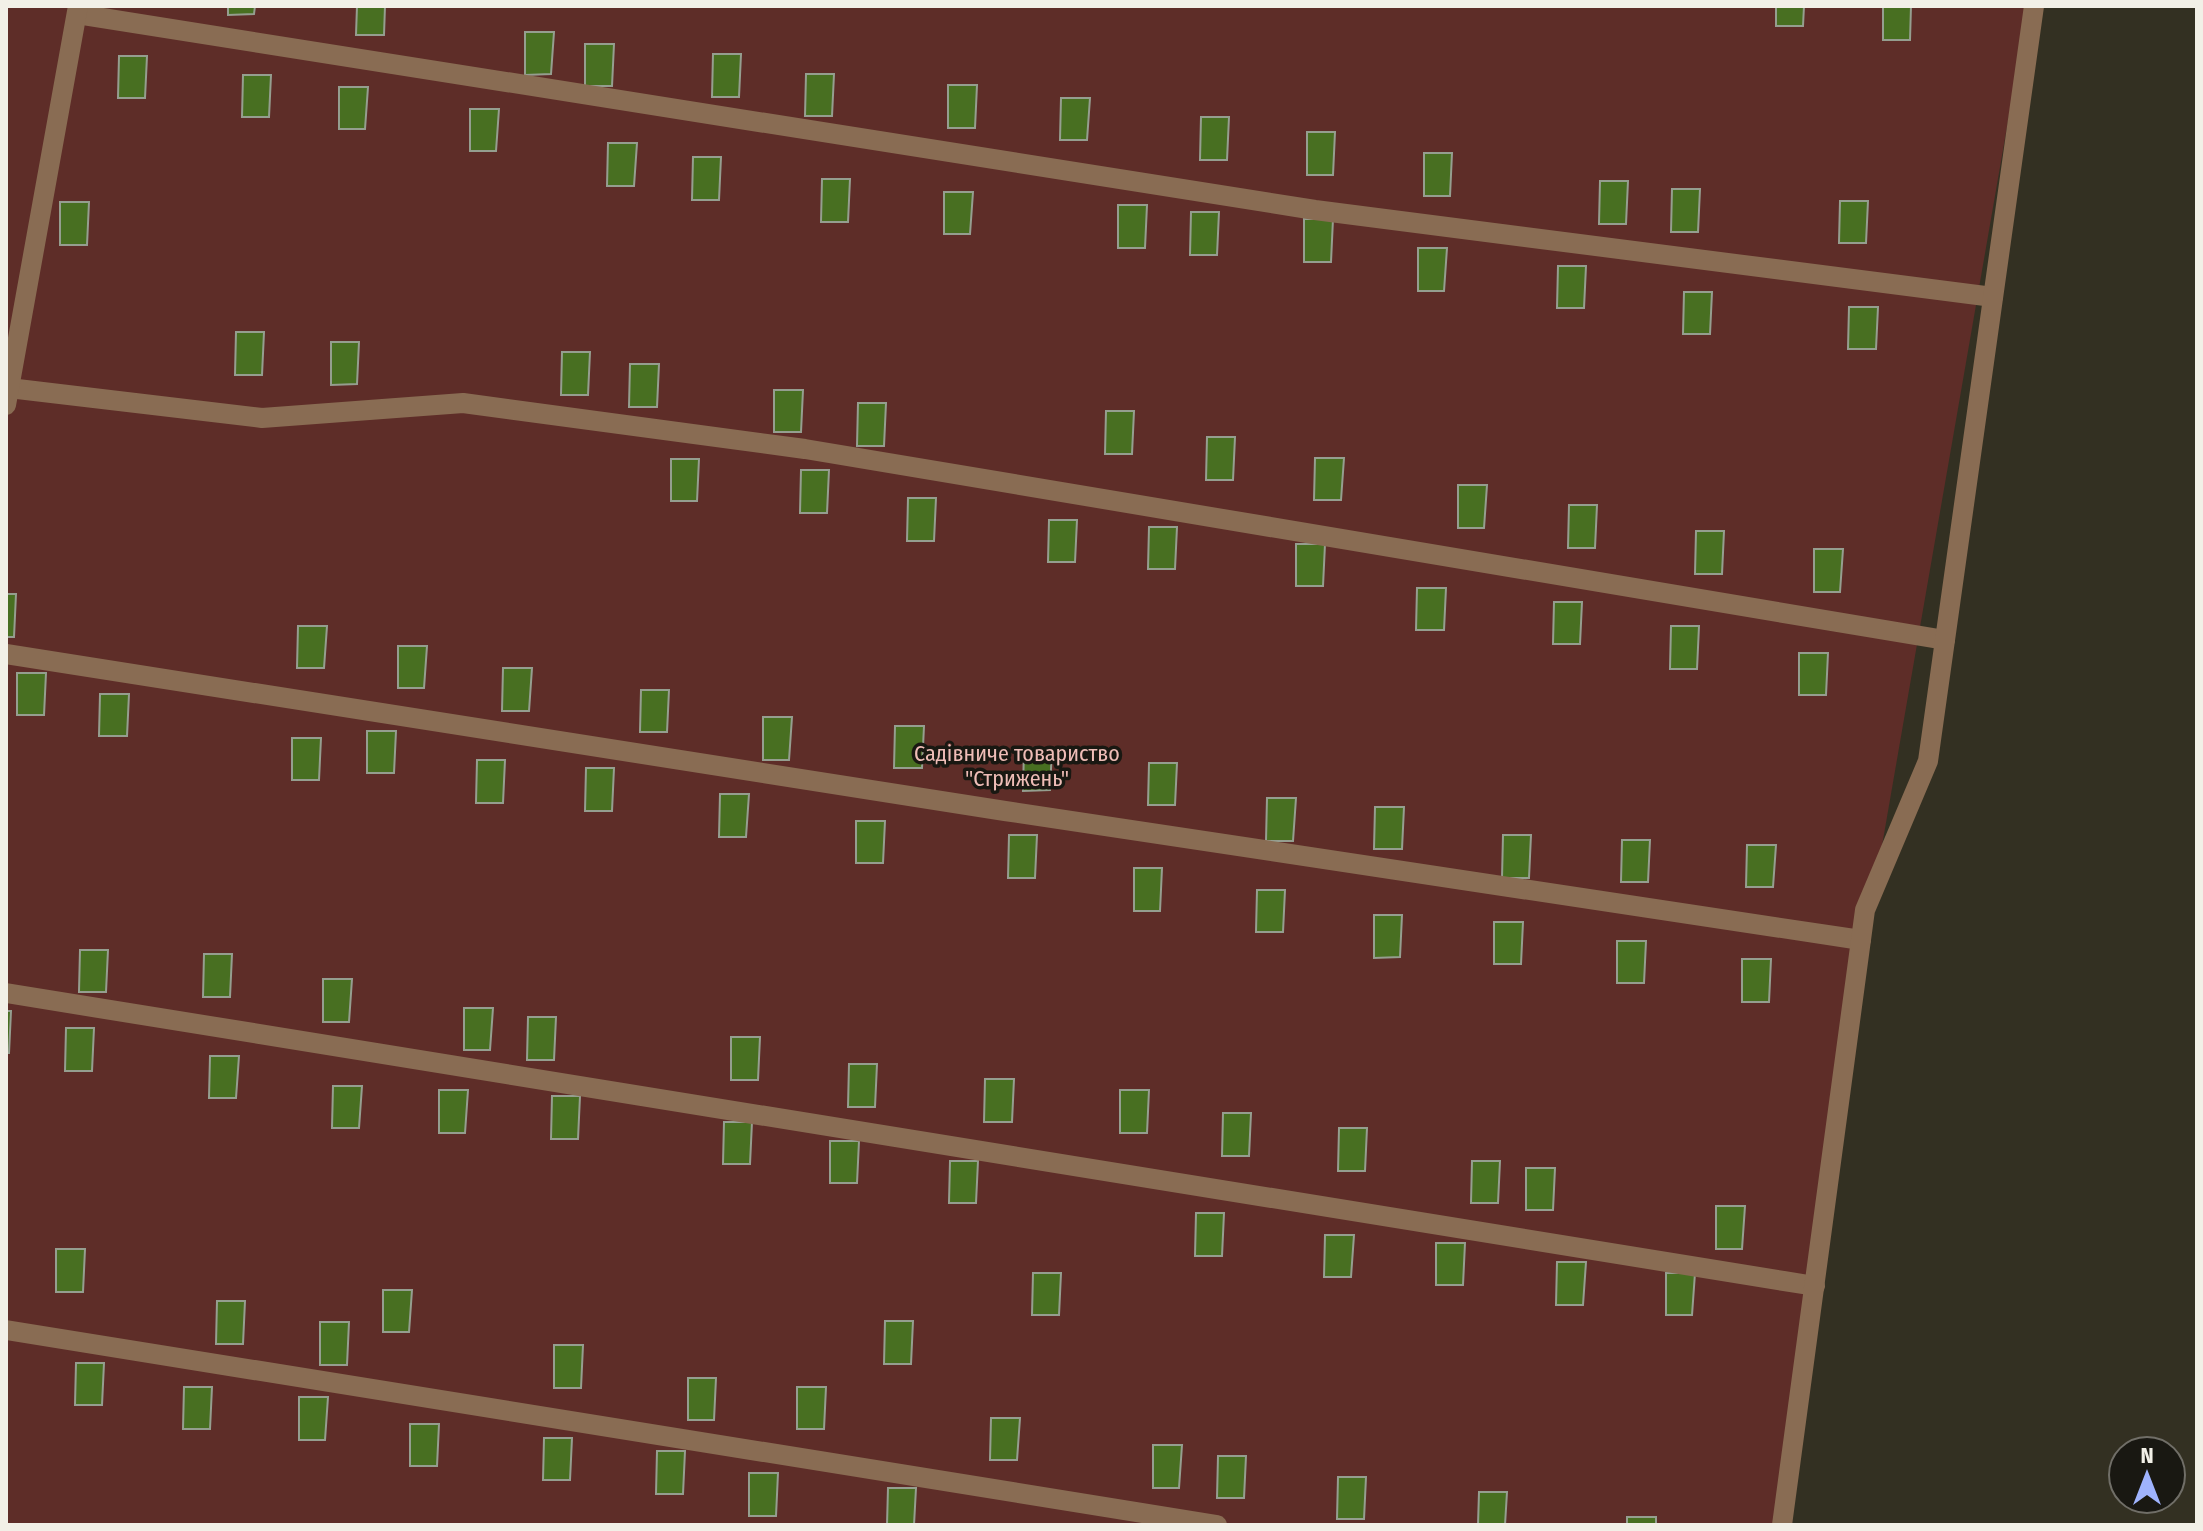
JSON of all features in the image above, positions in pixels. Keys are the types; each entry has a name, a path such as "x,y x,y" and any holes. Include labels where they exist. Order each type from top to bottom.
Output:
{"street":[{"path":"1782,1525 1865,910 1928,761 2034,6"},
{"path":"1945,640 805,449 463,403 262,418 8,396 78,10 1315,210 1993,297"},
{"path":"6,654 1020,813 1861,940"},
{"path":"6,993 1815,1286"},
{"path":"6,1330 1217,1525"}],"green space":[{"name":"Садівниче товариство \"Стрижень\"","path":"6,6 2028,6 1847,1047 1781,1525 6,1525"}],"building":[{"path":"228,6 255,6 254,14 228,15"},
{"path":"357,6 385,6 384,35 356,35"},
{"path":"1776,6 1804,6 1803,26 1776,26"},
{"path":"1883,6 1911,6 1910,40 1883,40"},
{"path":"525,32 554,32 551,74 525,75"},
{"path":"585,44 614,44 612,86 585,86"},
{"path":"713,54 741,54 739,97 712,97"},
{"path":"119,56 147,56 145,98 118,98"},
{"path":"806,74 834,74 832,116 805,116"},
{"path":"243,75 271,75 269,117 242,117"},
{"path":"948,85 977,85 975,128 948,128"},
{"path":"339,87 368,87 365,129 339,129"},
{"path":"1061,98 1090,98 1087,140 1060,140"},
{"path":"470,109 499,109 496,151 470,151"},
{"path":"1201,117 1229,117 1227,160 1200,160"},
{"path":"1307,132 1335,132 1333,175 1307,175"},
{"path":"608,143 637,143 634,186 607,186"},
{"path":"1424,153 1452,153 1450,196 1424,196"},
{"path":"693,157 721,157 719,200 692,200"},
{"path":"822,179 850,179 848,222 821,222"},
{"path":"1600,181 1628,181 1626,224 1599,224"},
{"path":"1672,189 1700,189 1698,232 1671,232"},
{"path":"944,192 973,192 970,234 944,234"},
{"path":"1840,201 1868,201 1866,243 1839,243"},
{"path":"60,202 89,202 87,245 60,245"},
{"path":"1118,205 1147,205 1145,248 1118,248"},
{"path":"1191,212 1219,212 1217,255 1190,255"},
{"path":"1304,219 1333,219 1331,262 1304,262"},
{"path":"1418,248 1447,248 1444,291 1418,291"},
{"path":"1558,266 1586,266 1584,308 1557,308"},
{"path":"1684,292 1712,292 1710,334 1683,334"},
{"path":"1849,307 1878,307 1876,349 1848,349"},
{"path":"236,332 264,332 262,375 235,375"},
{"path":"331,342 359,342 357,384 331,385"},
{"path":"562,352 590,352 588,395 561,395"},
{"path":"630,364 659,364 657,407 629,407"},
{"path":"774,390 803,390 801,432 774,432"},
{"path":"858,403 886,403 884,446 857,446"},
{"path":"1106,411 1134,411 1132,454 1105,454"},
{"path":"1207,437 1235,437 1233,480 1206,480"},
{"path":"1315,458 1344,458 1341,500 1314,500"},
{"path":"671,459 699,459 697,501 671,501"},
{"path":"801,470 829,470 827,513 800,513"},
{"path":"1458,485 1487,485 1484,528 1458,528"},
{"path":"908,498 936,498 934,541 907,541"},
{"path":"1569,505 1597,505 1595,548 1568,548"},
{"path":"1049,520 1077,520 1075,562 1048,562"},
{"path":"1149,527 1177,527 1175,569 1148,569"},
{"path":"1696,531 1724,531 1722,574 1695,574"},
{"path":"1296,544 1325,544 1323,586 1296,586"},
{"path":"1814,549 1843,549 1840,592 1814,592"},
{"path":"1417,588 1446,588 1444,630 1416,630"},
{"path":"6,594 16,594 14,637 6,637"},
{"path":"1554,602 1582,602 1580,644 1553,644"},
{"path":"298,626 327,626 324,668 297,668"},
{"path":"1671,626 1699,626 1697,669 1670,669"},
{"path":"398,646 427,646 424,688 398,688"},
{"path":"1799,653 1828,653 1826,695 1799,695"},
{"path":"503,668 532,668 529,711 502,711"},
{"path":"17,673 46,673 44,715 17,715"},
{"path":"641,690 669,690 667,732 640,732"},
{"path":"100,694 129,694 127,736 99,736"},
{"path":"763,717 792,717 789,760 763,760"},
{"path":"895,726 924,726 922,768 894,768"},
{"path":"367,731 396,731 394,773 367,773"},
{"path":"292,738 321,738 319,780 292,780"},
{"path":"1024,748 1052,748 1050,790 1023,791"},
{"path":"477,760 505,760 503,803 476,803"},
{"path":"1149,763 1177,763 1175,805 1148,805"},
{"path":"586,768 614,768 612,811 585,811"},
{"path":"720,794 749,794 746,837 719,837"},
{"path":"1267,798 1296,798 1293,841 1266,841"},
{"path":"1375,807 1404,807 1402,849 1374,849"},
{"path":"856,821 885,821 883,863 856,863"},
{"path":"1009,835 1037,835 1035,878 1008,878"},
{"path":"1503,835 1531,835 1529,878 1502,878"},
{"path":"1622,840 1650,840 1648,882 1621,882"},
{"path":"1747,845 1776,845 1773,887 1746,887"},
{"path":"1134,868 1162,868 1160,911 1134,911"},
{"path":"1257,890 1285,890 1283,932 1256,932"},
{"path":"1374,915 1402,915 1400,957 1374,958"},
{"path":"1494,922 1523,922 1521,964 1494,964"},
{"path":"1617,941 1646,941 1644,983 1617,983"},
{"path":"80,950 108,950 106,992 79,992"},
{"path":"204,954 232,954 230,997 203,997"},
{"path":"1742,959 1771,959 1769,1002 1742,1002"},
{"path":"323,979 352,979 349,1022 323,1022"},
{"path":"464,1008 493,1008 490,1050 464,1050"},
{"path":"6,1011 11,1011 9,1053 6,1053"},
{"path":"528,1017 556,1017 554,1060 527,1060"},
{"path":"66,1028 94,1028 92,1071 65,1071"},
{"path":"731,1037 760,1037 758,1080 731,1080"},
{"path":"210,1056 239,1056 236,1098 209,1098"},
{"path":"849,1064 877,1064 875,1107 848,1107"},
{"path":"985,1079 1014,1079 1012,1122 984,1122"},
{"path":"333,1086 362,1086 359,1128 332,1128"},
{"path":"439,1090 468,1090 465,1133 439,1133"},
{"path":"1120,1090 1149,1090 1147,1133 1120,1133"},
{"path":"552,1096 580,1096 578,1139 551,1139"},
{"path":"1223,1113 1251,1113 1249,1156 1222,1156"},
{"path":"724,1122 752,1122 750,1164 723,1164"},
{"path":"1339,1128 1367,1128 1365,1171 1338,1171"},
{"path":"830,1141 859,1141 857,1183 830,1183"},
{"path":"950,1161 978,1161 976,1203 949,1203"},
{"path":"1472,1161 1500,1161 1498,1203 1471,1203"},
{"path":"1526,1168 1555,1168 1553,1210 1526,1210"},
{"path":"1716,1206 1745,1206 1742,1249 1716,1249"},
{"path":"1196,1213 1224,1213 1222,1256 1195,1256"},
{"path":"1325,1235 1354,1235 1351,1277 1324,1277"},
{"path":"1436,1243 1465,1243 1463,1285 1436,1285"},
{"path":"56,1249 85,1249 83,1292 56,1292"},
{"path":"1557,1262 1586,1262 1583,1305 1556,1305"},
{"path":"1033,1273 1061,1273 1059,1315 1032,1315"},
{"path":"1666,1273 1695,1273 1692,1315 1666,1315"},
{"path":"383,1290 412,1290 409,1332 383,1332"},
{"path":"217,1301 245,1301 243,1344 216,1344"},
{"path":"885,1321 913,1321 911,1364 884,1364"},
{"path":"320,1322 349,1322 347,1365 320,1365"},
{"path":"554,1345 583,1345 581,1388 554,1388"},
{"path":"76,1363 104,1363 102,1405 75,1405"},
{"path":"688,1378 716,1378 714,1420 688,1420"},
{"path":"184,1387 212,1387 210,1429 183,1429"},
{"path":"797,1387 826,1387 824,1429 797,1429"},
{"path":"299,1397 328,1397 325,1440 299,1440"},
{"path":"991,1418 1020,1418 1017,1460 990,1460"},
{"path":"410,1424 439,1424 437,1466 410,1466"},
{"path":"544,1438 572,1438 570,1480 543,1480"},
{"path":"1153,1445 1182,1445 1179,1488 1153,1488"},
{"path":"657,1451 685,1451 683,1494 656,1494"},
{"path":"1218,1456 1246,1456 1244,1498 1217,1498"},
{"path":"749,1473 778,1473 776,1516 749,1516"},
{"path":"1338,1477 1366,1477 1364,1519 1337,1519"},
{"path":"888,1488 916,1488 914,1525 887,1525"},
{"path":"1479,1492 1507,1492 1505,1525 1478,1525"},
{"path":"1627,1517 1656,1517 1656,1525 1627,1525"}]}
